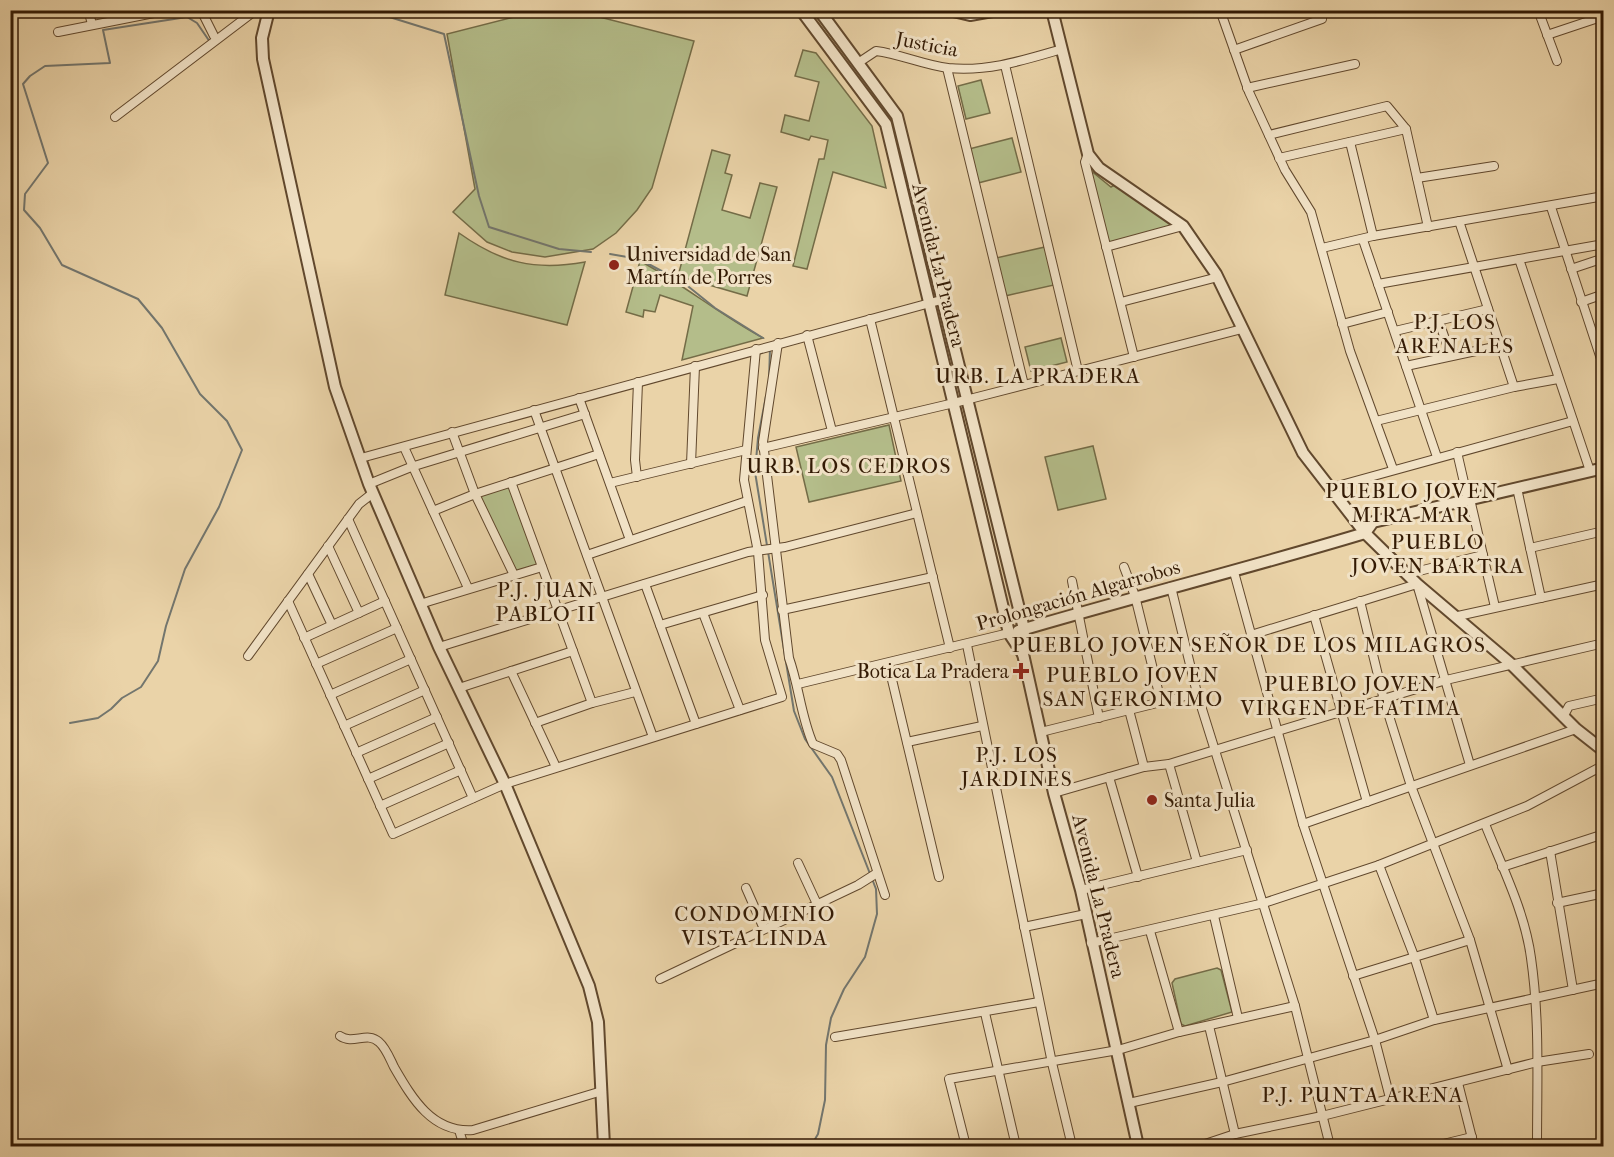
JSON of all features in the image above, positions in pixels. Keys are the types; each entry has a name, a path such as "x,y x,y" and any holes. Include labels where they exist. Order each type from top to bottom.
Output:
{"street":[{"path":"88,10 92,24"},
{"path":"58,33 92,24 169,10"},
{"path":"201,10 214,36"},
{"path":"115,117 256,10"},
{"path":"269,10 262,38 267,81 335,387 371,489 439,646 505,784 589,986 598,1022 604,1146"},
{"name":"Avenida La Pradera","path":"801,10 883,117 935,302 967,400 1024,629 1023,654 1054,793 1081,890 1138,1146"},
{"name":"Avenida La Pradera","path":"819,10 897,116 954,403 1009,633 1023,654"},
{"path":"949,10 970,15 998,10"},
{"path":"1052,10 1088,154 1113,178 1183,226 1218,278 1303,453 1365,533 1417,584 1458,616 1510,663 1563,717 1604,752"},
{"path":"1220,10 1247,88 1279,158 1311,212 1342,324 1393,469"},
{"path":"1538,10 1557,61"},
{"path":"1547,35 1604,16"},
{"path":"1234,50 1322,19"},
{"name":"Justicia","path":"858,63 876,51 947,68 974,69 1005,65 1062,49"},
{"path":"1247,88 1355,64"},
{"path":"1005,65 1078,371"},
{"path":"947,68 1024,385"},
{"path":"1269,135 1387,106 1406,129 1428,226"},
{"path":"1279,158 1406,129"},
{"path":"1350,142 1373,236"},
{"path":"1088,154 1085,162 1134,357"},
{"path":"1417,178 1494,166"},
{"path":"1322,248 1373,236 1604,196"},
{"path":"1551,207 1604,368"},
{"path":"1459,221 1514,387"},
{"path":"1106,247 1183,226"},
{"path":"1363,240 1437,457"},
{"path":"1378,285 1604,244"},
{"path":"1571,269 1604,258"},
{"path":"1519,259 1590,471"},
{"path":"1121,302 1218,278"},
{"path":"1581,302 1604,294"},
{"path":"361,458 935,302"},
{"path":"1395,331 1488,309"},
{"path":"1342,324 1388,312"},
{"path":"870,319 950,648"},
{"path":"1438,319 1450,356"},
{"path":"763,448 967,400 1242,329"},
{"path":"807,335 832,431"},
{"path":"778,343 763,448 773,549 789,658 798,684 806,727 813,744 837,754 841,760 874,874 885,895"},
{"path":"1406,366 1499,346"},
{"path":"288,601 393,834 505,784 782,697 765,640 760,552 744,480 756,349"},
{"path":"691,464 695,366"},
{"path":"1376,421 1421,408 1558,379"},
{"path":"637,477 635,460 638,382"},
{"path":"579,398 630,540"},
{"path":"534,410 653,737"},
{"path":"248,656 371,489 411,467 585,414"},
{"path":"1330,488 1573,421"},
{"path":"452,432 475,494 514,576"},
{"path":"404,447 411,467 468,588"},
{"path":"610,483 746,450"},
{"path":"1457,452 1495,607"},
{"path":"433,511 475,494 599,454"},
{"name":"Prolongación Algarrobos","path":"798,684 967,645 1135,596 1234,572 1365,533 1373,522 1604,468"},
{"path":"511,482 592,703"},
{"path":"1517,488 1541,597"},
{"path":"586,555 747,501"},
{"path":"439,646 748,552 773,549 917,513"},
{"path":"348,519 474,798"},
{"path":"1530,548 1604,531"},
{"path":"328,546 359,613"},
{"path":"1407,574 1483,555"},
{"path":"420,604 542,567"},
{"path":"1124,567 1135,596 1161,702"},
{"path":"1234,572 1303,824 1375,1040 1390,1098"},
{"path":"308,574 332,625"},
{"path":"782,610 933,577"},
{"path":"1072,581 1099,718"},
{"path":"645,584 696,724"},
{"path":"1251,635 1417,584"},
{"path":"1417,584 1470,765"},
{"path":"1458,616 1604,584"},
{"path":"1171,587 1214,751 1295,1006 1330,1146"},
{"path":"660,625 763,595"},
{"path":"1360,601 1383,700 1411,786 1435,842 1470,940 1508,1070"},
{"path":"304,638 385,602"},
{"path":"703,613 740,710"},
{"path":"1314,615 1367,802"},
{"path":"316,664 397,628"},
{"path":"1054,793 1144,767 1169,764 1446,680 1510,663 1604,643"},
{"path":"967,645 1039,1002 1072,1146"},
{"path":"459,688 573,651"},
{"path":"330,695 411,659"},
{"path":"888,663 939,877"},
{"path":"511,671 556,768"},
{"path":"344,726 425,690"},
{"path":"535,723 592,703 635,692"},
{"path":"1041,732 1197,693"},
{"path":"1563,717 1569,706 1604,698"},
{"path":"1129,710 1144,767"},
{"path":"356,753 437,717"},
{"path":"907,742 982,726"},
{"path":"1303,824 1576,729"},
{"path":"368,779 449,743"},
{"path":"1169,764 1197,862"},
{"path":"1091,943 1264,903 1379,865 1527,806 1604,765"},
{"path":"380,806 461,770"},
{"path":"1109,777 1138,877"},
{"path":"1485,824 1521,918 1532,957 1537,1062 1537,1146"},
{"path":"1502,867 1604,834"},
{"path":"1081,890 1247,850"},
{"path":"1550,851 1573,990"},
{"path":"798,863 817,904"},
{"path":"1379,865 1414,956 1434,1020"},
{"path":"660,979 817,904 874,874"},
{"path":"746,888 764,929"},
{"path":"1557,903 1604,892"},
{"path":"1024,927 1086,914"},
{"path":"1214,916 1238,1018"},
{"path":"1150,931 1179,1032"},
{"path":"1353,976 1470,940"},
{"path":"1129,1103 1222,1082 1375,1040 1434,1020 1604,983"},
{"path":"835,1037 1039,1002"},
{"path":"966,1146 949,1079 1118,1050 1179,1032 1295,1006"},
{"path":"985,1013 1016,1146"},
{"path":"1209,1026 1235,1134"},
{"path":"340,1036 350,1041 367,1037 380,1043 406,1088 431,1118 445,1126 459,1130 473,1130 602,1091"},
{"path":"1204,1146 1235,1134 1322,1116 1537,1062 1589,1053"},
{"path":"1458,1083 1474,1146"},
{"path":"459,1130 464,1146"},
{"path":"1435,1146 1472,1137"}],"green space":[{"path":"572,10 694,41 652,188 637,210 616,233 593,249 545,257 512,252 487,242 453,212 475,189 447,34 538,11"},
{"path":"803,50 816,53 872,126 886,188 833,172 807,269 793,266 819,159 824,159 828,140 811,136 809,140 781,132 785,115 809,121 819,82 795,76"},
{"path":"981,80 990,113 966,119 958,86"},
{"path":"1012,138 1021,172 978,183 969,149"},
{"path":"712,150 730,155 725,173 732,175 722,210 750,218 760,183 777,187 747,296 678,276"},
{"path":"1090,170 1111,187 1116,184 1175,226 1108,245"},
{"path":"459,233 489,251 519,262 534,265 567,265 585,262 567,325 445,295"},
{"path":"1045,247 1054,285 1005,296 996,258"},
{"path":"640,261 763,338 682,360 693,306 660,295 655,312 644,310 643,317 626,312"},
{"path":"1061,338 1067,362 1031,371 1025,347"},
{"path":"889,425 901,481 809,502 796,447"},
{"path":"1093,446 1106,499 1058,510 1045,457"},
{"path":"510,485 541,565 513,573 474,493"},
{"path":"1217,968 1221,970 1232,1012 1185,1026 1181,1024 1172,983 1175,979"}],"waterway":[{"path":"367,10 444,34 479,196 489,227 559,249 591,252"},
{"path":"70,723 98,718 111,709 122,698 141,687 158,661 166,626 185,569 219,507 242,450 227,421 200,394 162,328 138,299 62,265 40,228 24,210 25,194 48,163 23,84 45,66 110,63 103,30 187,17 197,23 210,42"},
{"path":"610,254 633,258"},
{"path":"641,260 684,283 715,308 763,338"},
{"path":"769,382 770,348"},
{"path":"766,396 758,438 755,472 794,711 805,739 832,777 876,889 877,914 865,957 844,989 831,1018 826,1045 825,1100 818,1134 811,1146"}],"place":[{"name":"Universidad de San Martín de Porres","path":"614,265"},
{"name":"Botica La Pradera","path":"1021,671"},
{"name":"Santa Julia","path":"1152,800"}],"district":[{"name":"P.J. LOS ARENALES","path":"1455,334"},
{"name":"URB. LA PRADERA","path":"1038,376"},
{"name":"URB. LOS CEDROS","path":"849,466"},
{"name":"PUEBLO JOVEN MIRA MAR","path":"1412,503"},
{"name":"PUEBLO JOVEN BARTRA","path":"1438,554"},
{"name":"P.J. JUAN PABLO II","path":"546,602"},
{"name":"PUEBLO JOVEN SEÑOR DE LOS MILAGROS","path":"1249,645"},
{"name":"PUEBLO JOVEN SAN GERONIMO","path":"1133,687"},
{"name":"PUEBLO JOVEN VIRGEN DE FATIMA","path":"1351,696"},
{"name":"P.J. LOS JARDINES","path":"1017,767"},
{"name":"CONDOMINIO VISTA LINDA","path":"755,926"},
{"name":"P.J. PUNTA ARENA","path":"1363,1095"}]}
